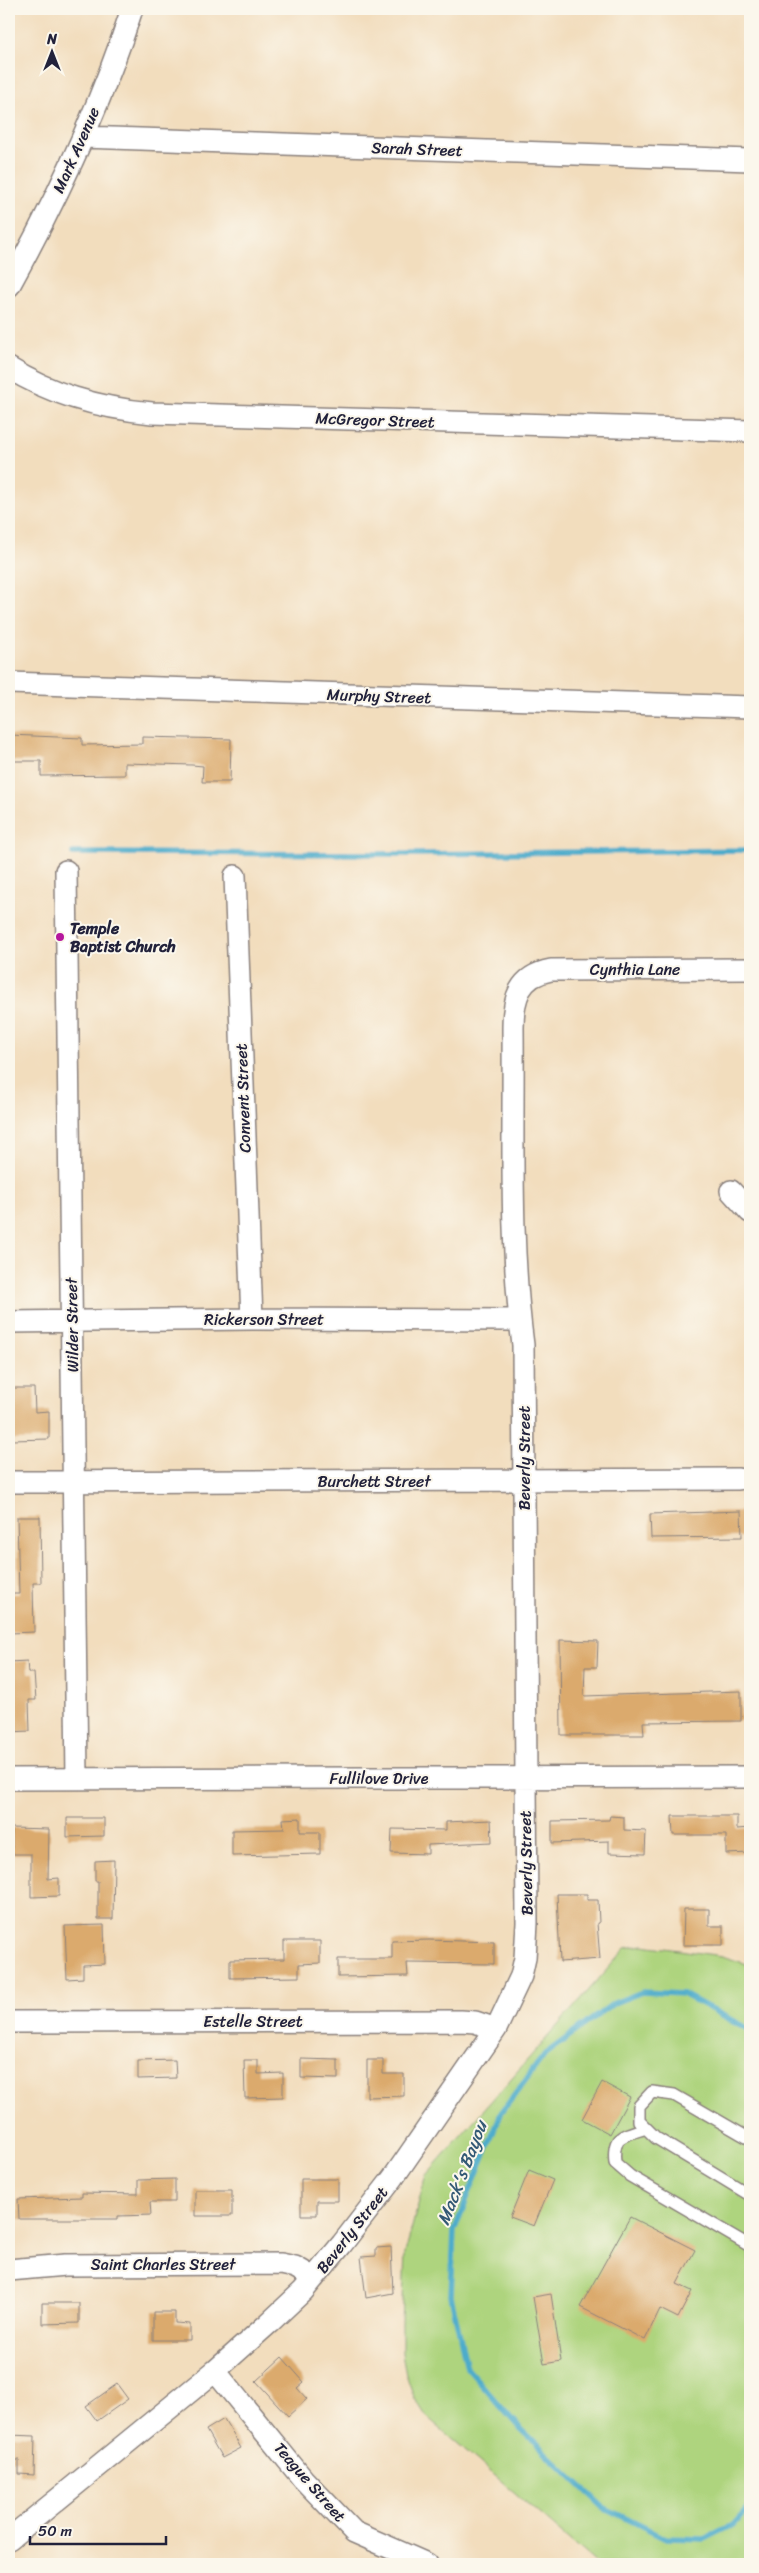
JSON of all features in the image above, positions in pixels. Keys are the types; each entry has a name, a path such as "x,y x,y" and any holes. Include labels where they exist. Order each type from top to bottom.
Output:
{"street":[{"name":"Mark Avenue","path":"9,286 37,236 83,138 132,9"},
{"name":"Sarah Street","path":"83,138 750,160"},
{"name":"McGregor Street","path":"9,368 50,390 79,401 116,410 750,431"},
{"name":"Murphy Street","path":"9,683 750,707"},
{"name":"Wilder Street","path":"66,871 73,1322 76,1779"},
{"name":"Convent Street","path":"235,876 252,1319"},
{"name":"Cynthia Lane","path":"524,983 542,972 560,970 750,969"},
{"name":"Beverly Street","path":"9,2539 215,2371 269,2323 314,2278 393,2178 496,2029 516,1991 525,1958 525,1777 523,1345 518,1320 515,1257 513,1028 516,1000 524,983"},
{"path":"731,1191 750,1212"},
{"name":"Rickerson Street","path":"9,1322 252,1319 518,1320"},
{"name":"Burchett Street","path":"9,1482 738,1479"},
{"name":"Fullilove Drive","path":"9,1779 750,1777"},
{"name":"Estelle Street","path":"9,2022 461,2021 475,2022 496,2029"},
{"name":"Saint Charles Street","path":"9,2270 65,2264 281,2264 295,2267 314,2278"},
{"name":"Teague Street","path":"215,2371 303,2479 354,2532 427,2564"}],"lane":[{"path":"750,2139 674,2094 652,2092 639,2106 639,2121 656,2138 750,2195"},
{"path":"646,2128 619,2137 613,2147 615,2163 630,2176 750,2246"}],"green space":[{"path":"643,1945 722,1956 750,1965 750,2564 597,2564 426,2416 414,2397 406,2374 402,2353 405,2253 426,2175 626,1948"}],"building":[{"path":"9,735 82,738 82,745 142,744 142,737 231,739 230,782 202,782 203,766 192,765 125,763 125,775 41,776 41,761 9,761"},
{"path":"11,1388 34,1388 35,1412 49,1411 49,1439 12,1440"},
{"path":"741,1511 742,1537 651,1538 650,1514"},
{"path":"17,1517 40,1517 41,1583 33,1583 34,1632 10,1633 9,1594 19,1594"},
{"path":"560,1640 598,1641 597,1667 585,1667 584,1696 741,1691 741,1721 643,1722 644,1735 561,1735"},
{"path":"27,1661 28,1673 34,1673 36,1700 29,1700 30,1731 9,1732 9,1662"},
{"path":"610,1816 624,1817 624,1830 646,1831 645,1854 609,1853 609,1841 552,1843 552,1821 609,1820"},
{"path":"672,1816 737,1816 737,1829 750,1828 750,1853 726,1854 726,1835 673,1835"},
{"path":"67,1818 104,1818 104,1836 67,1837"},
{"path":"300,1818 300,1832 320,1832 320,1854 232,1856 232,1830 284,1829 283,1819"},
{"path":"491,1820 492,1842 428,1845 428,1854 391,1853 392,1829 446,1830 446,1822"},
{"path":"12,1828 49,1829 48,1879 59,1878 59,1896 31,1897 31,1854 12,1854"},
{"path":"114,1860 113,1919 98,1919 98,1881 95,1881 95,1861"},
{"path":"557,1894 587,1894 587,1900 598,1900 599,1923 597,1923 600,1959 560,1962"},
{"path":"684,1909 709,1909 709,1926 723,1926 723,1945 683,1945"},
{"path":"104,1925 105,1964 83,1965 83,1978 67,1979 65,1926"},
{"path":"284,1941 320,1941 320,1963 299,1964 299,1977 230,1978 230,1960 284,1959"},
{"path":"392,1941 494,1942 494,1964 407,1963 408,1976 338,1977 338,1959 392,1959"},
{"path":"301,2059 338,2060 338,2079 301,2078"},
{"path":"175,2060 176,2078 138,2079 138,2061"},
{"path":"244,2060 258,2060 258,2074 283,2073 283,2097 245,2098"},
{"path":"367,2060 383,2060 383,2074 404,2074 404,2096 367,2097"},
{"path":"602,2082 630,2097 610,2134 582,2119"},
{"path":"529,2170 553,2180 534,2226 510,2217"},
{"path":"175,2179 175,2202 150,2202 151,2215 118,2216 118,2219 19,2219 18,2199 82,2197 82,2193 138,2194 138,2180"},
{"path":"301,2179 338,2179 338,2201 317,2201 317,2215 301,2215"},
{"path":"195,2190 232,2190 232,2216 195,2216"},
{"path":"630,2217 695,2250 677,2284 692,2291 678,2318 660,2309 645,2340 580,2307"},
{"path":"391,2247 393,2293 366,2298 361,2257 376,2256 376,2248"},
{"path":"551,2294 561,2361 544,2364 533,2297"},
{"path":"42,2303 79,2303 79,2323 42,2324"},
{"path":"153,2312 175,2312 175,2323 190,2324 190,2340 153,2340"},
{"path":"282,2357 304,2382 297,2388 307,2399 288,2416 256,2381"},
{"path":"117,2384 128,2399 97,2421 86,2406"},
{"path":"224,2419 241,2448 222,2458 206,2430"},
{"path":"9,2435 35,2436 34,2475 19,2474 19,2460 9,2460"}],"waterway":[{"path":"73,853 410,854 750,850"},
{"name":"Mack's Bayou","path":"750,2030 683,1994 642,1992 614,2003 545,2054 501,2113 454,2231 451,2296 467,2368 516,2424 603,2507 666,2538 705,2539 733,2525 750,2506"}],"place":[{"name":"Temple Baptist Church","path":"60,937"}]}
